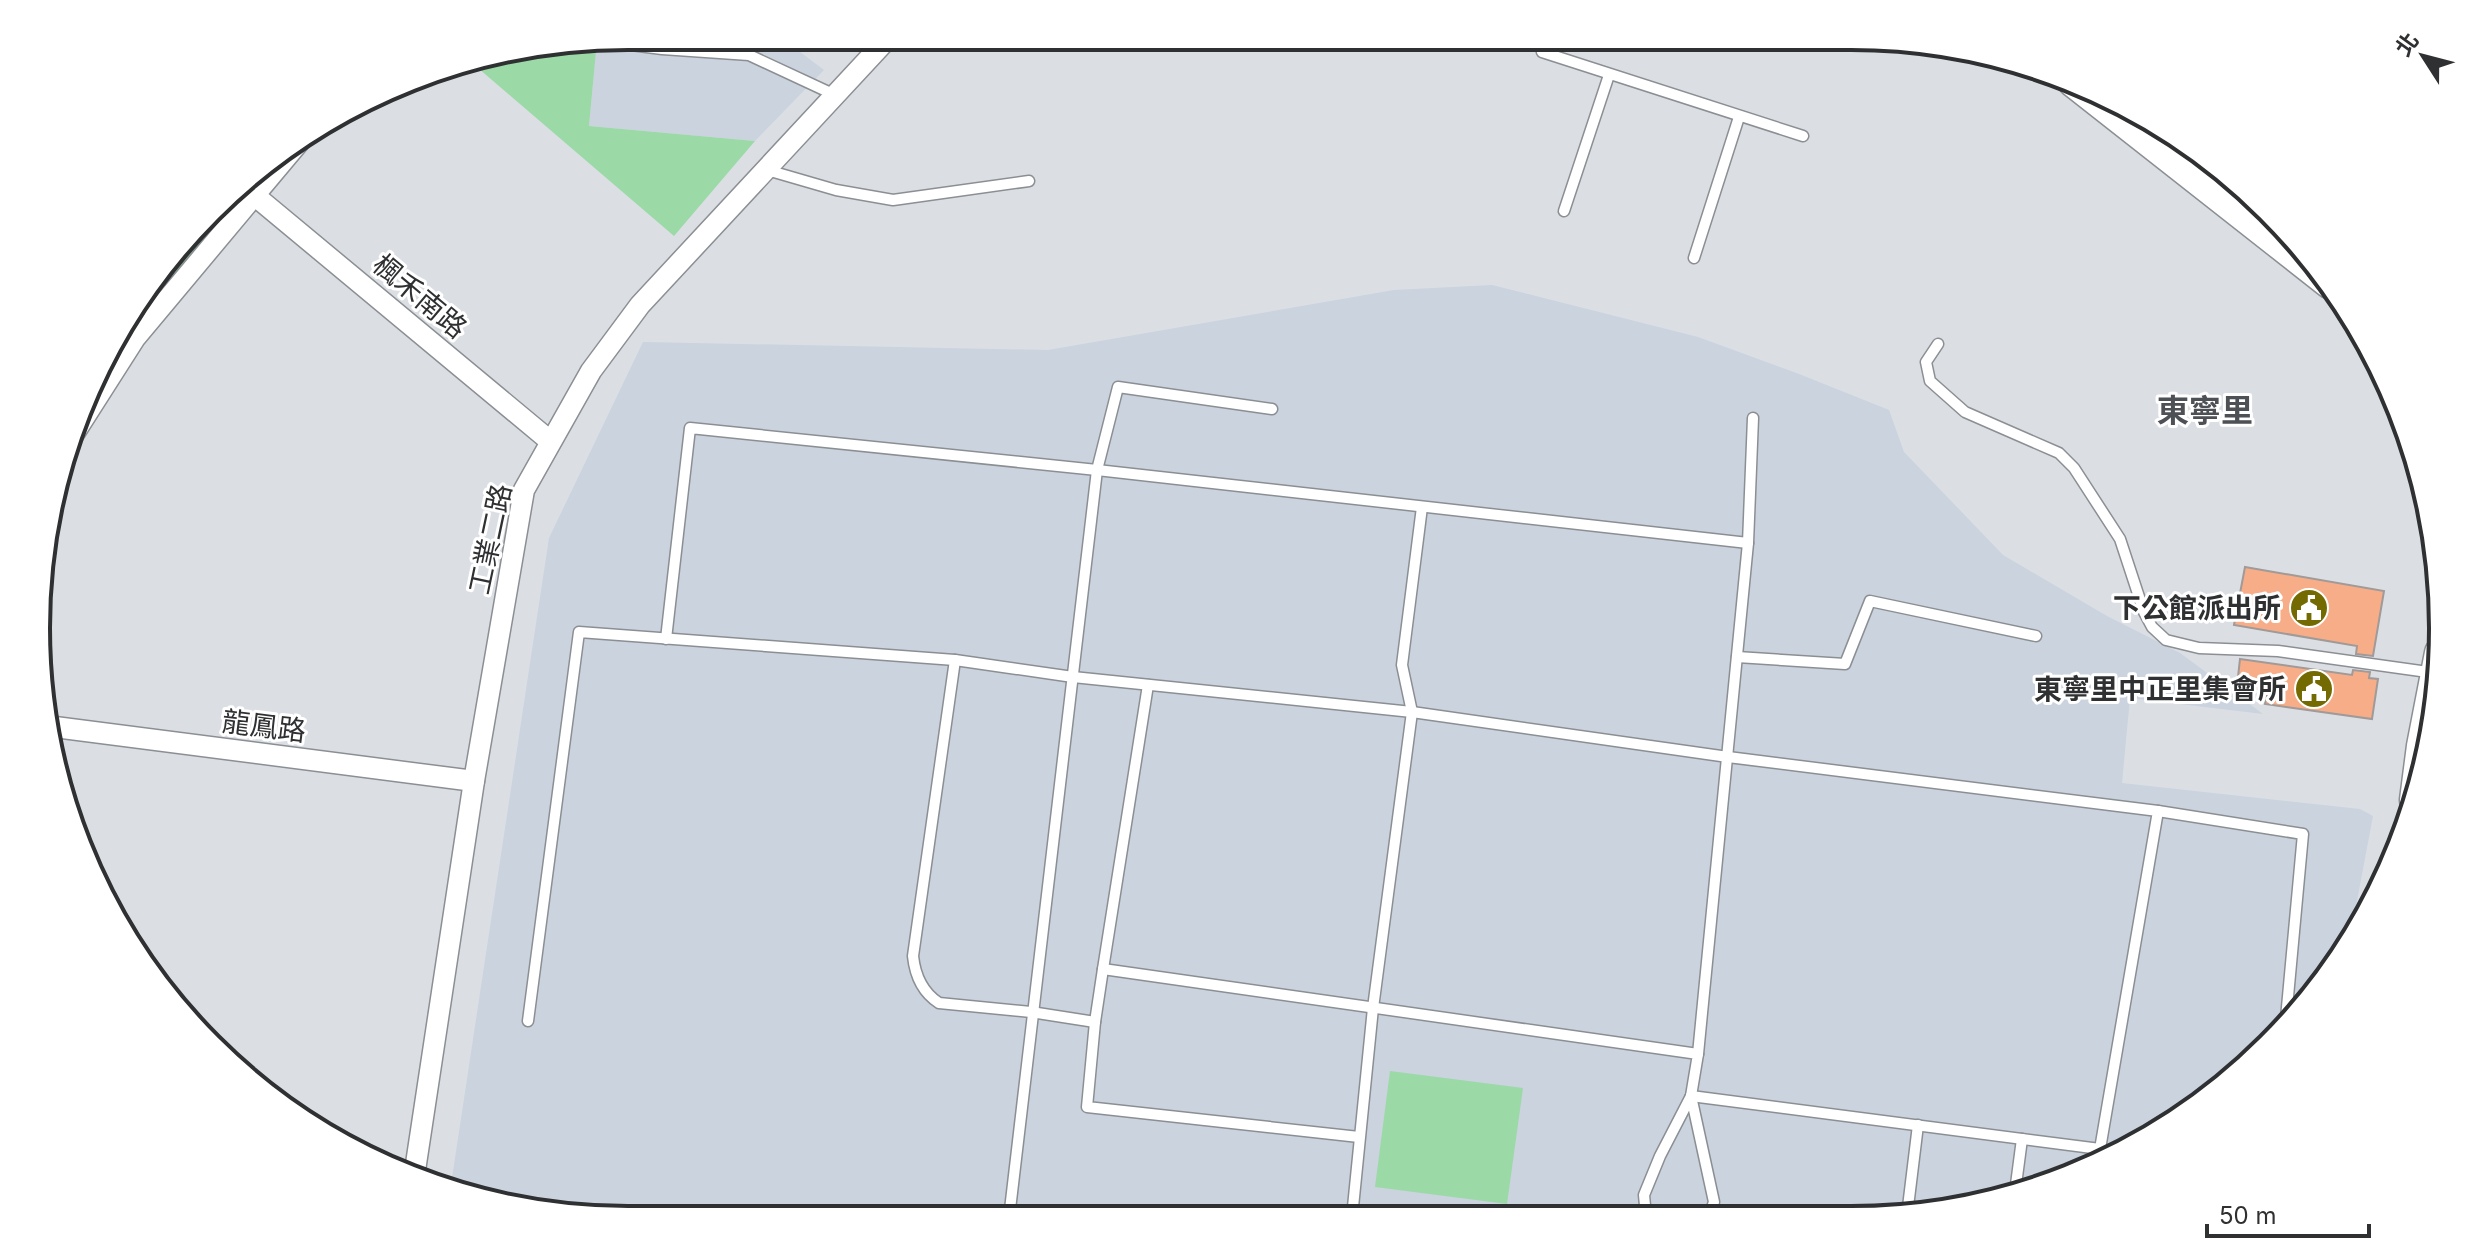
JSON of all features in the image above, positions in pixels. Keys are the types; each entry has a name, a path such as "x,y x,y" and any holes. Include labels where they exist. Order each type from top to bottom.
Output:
{"street":[{"name":"工業二路","path":"416,1165 474,781 524,490 591,371 640,305 877,50"},
{"path":"2126,120 2290,251"},
{"path":"137,323 276,169"},
{"name":"楓禾南路","path":"254,195 550,441"},
{"name":"龍鳳路","path":"59,728 474,781"}],"lane":[{"path":"676,50 749,55 835,95"},
{"path":"1543,50 1609,75 1803,136"},
{"path":"1564,211 1609,75"},
{"path":"1694,258 1739,117"},
{"path":"767,170 836,190 893,200 1029,181"},
{"path":"1938,344 1926,362 1930,381 1941,393 1965,412 2059,453 2074,468 2120,539 2144,612 2152,627 2166,640 2199,648 2278,651 2428,666"},
{"path":"1010,1206 1097,470 1118,387 1272,409"},
{"path":"1645,1206 1644,1195 1660,1156 1691,1096 1698,1054 1748,543 1753,418"},
{"path":"666,639 690,428 1748,543"},
{"path":"1353,1206 1373,1008 1412,712 1402,665 1422,507"},
{"path":"1737,657 1845,664 1870,601 2036,636"},
{"path":"528,1021 579,632 955,660 1073,677 1412,712 1728,757 2158,811 2303,834 2287,1008"},
{"path":"955,660 913,956 914,972 930,997 939,1003 1095,1022"},
{"path":"1148,685 1095,1022 1087,1107 1359,1137"},
{"path":"1691,1096 2100,1149 2158,811"},
{"path":"1103,969 1698,1054"},
{"path":"1691,1096 1713,1206"},
{"path":"1908,1203 1918,1125"},
{"path":"2016,1181 2022,1139"}],"shaded area":[{"path":"798,50 824,70 755,141 589,126 596,51"},
{"path":"1492,285 1698,337 1889,410 1904,452 2003,555 2107,616 2180,653 2263,714 2130,698 2122,783 2360,809 2373,816 2355,911 2310,980 2260,1037 2232,1063 2203,1087 2140,1129 2072,1162 2001,1186 1964,1195 1889,1205 628,1206 590,1205 515,1195 452,1178 549,538 643,342 1048,350 1394,290"}],"green space":[{"path":"596,51 589,126 755,141 674,236 480,70 515,61"},
{"path":"247,193 136,326 169,276 193,247"},
{"path":"1390,1071 1523,1088 1507,1204 1375,1187"}],"building":[{"name":"下公館派出所","path":"2245,567 2384,591 2373,656 2356,654 2357,646 2234,625"},
{"name":"東寧里中正里集會所","path":"2240,659 2352,675 2353,670 2370,672 2369,678 2378,679 2372,719 2265,704 2268,691 2237,686"}],"place":[{"name":"下公館派出所","path":"2309,608"},
{"name":"東寧里中正里集會所","path":"2314,689"}],"district":[{"name":"東寧里","path":"2205,411"}]}
